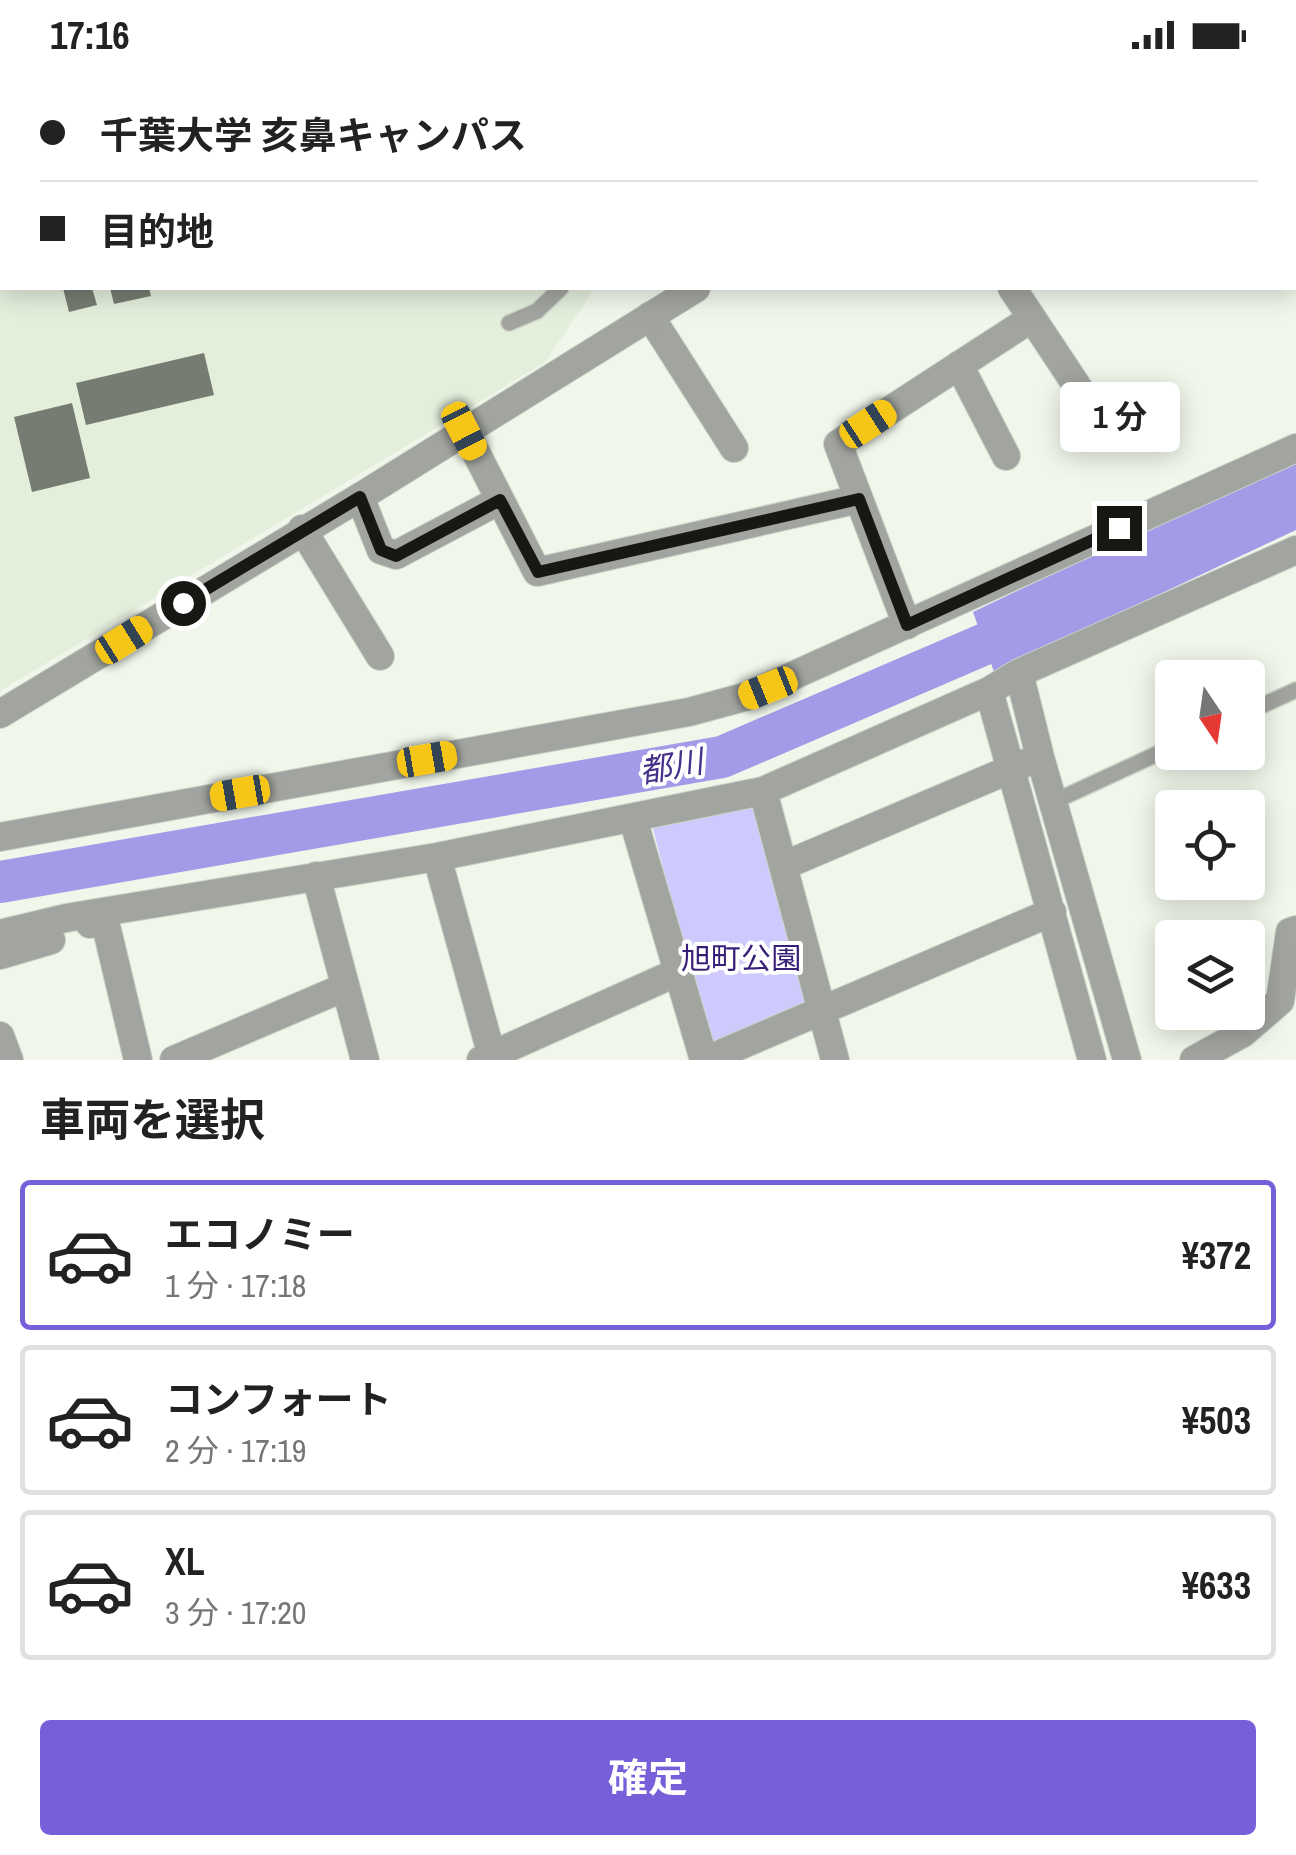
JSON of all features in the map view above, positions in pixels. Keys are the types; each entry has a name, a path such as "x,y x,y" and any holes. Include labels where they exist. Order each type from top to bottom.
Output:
{"street":[{"path":"0,714 693,290"},
{"path":"1013,290 1085,398"},
{"path":"650,316 734,448"},
{"path":"907,625 838,444 1032,318"},
{"path":"959,365 1006,456"},
{"path":"464,431 538,572 859,499"},
{"path":"0,837 689,712 748,696 1296,448"},
{"path":"360,497 381,550 396,556 500,500"},
{"path":"302,529 380,656"},
{"path":"0,934 437,856 762,791 1296,550"},
{"path":"1019,673 1127,1060"},
{"path":"989,691 1052,912 1084,1057"},
{"path":"783,866 1040,757"},
{"path":"762,791 834,1060"},
{"path":"633,818 705,1060 1052,912"},
{"path":"437,856 489,1059 680,972"},
{"path":"316,876 366,1060"},
{"path":"0,955 82,930 103,913"},
{"path":"103,913 138,1060"},
{"path":"1194,1060 1242,1033 1280,1001 1290,932 1296,930"},
{"path":"174,1060 345,988"},
{"path":"0,1036 9,1060"}],"lane":[{"path":"509,323 537,311 559,290"},
{"path":"1265,704 1296,690"},
{"path":"1053,802 1155,754"}],"shaded area":[{"path":"0,290 594,290 545,362 0,691"},
{"path":"1296,458 1296,530 994,672 973,612"}],"green space":[{"name":"旭町公園","path":"746,804 757,811 811,1007 708,1047 653,828"}],"building":[{"path":"64,290 93,290 97,305 69,312"},
{"path":"110,290 150,290 151,296 114,304"},
{"path":"204,353 214,395 86,425 76,383"},
{"path":"72,403 90,478 32,492 14,417"}],"waterway":[{"name":"都川","path":"0,882 722,757 1036,622"}],"route":[{"path":"183,603 360,497 381,550 396,556 500,500 538,572 859,499 907,625 1119,528"}]}
